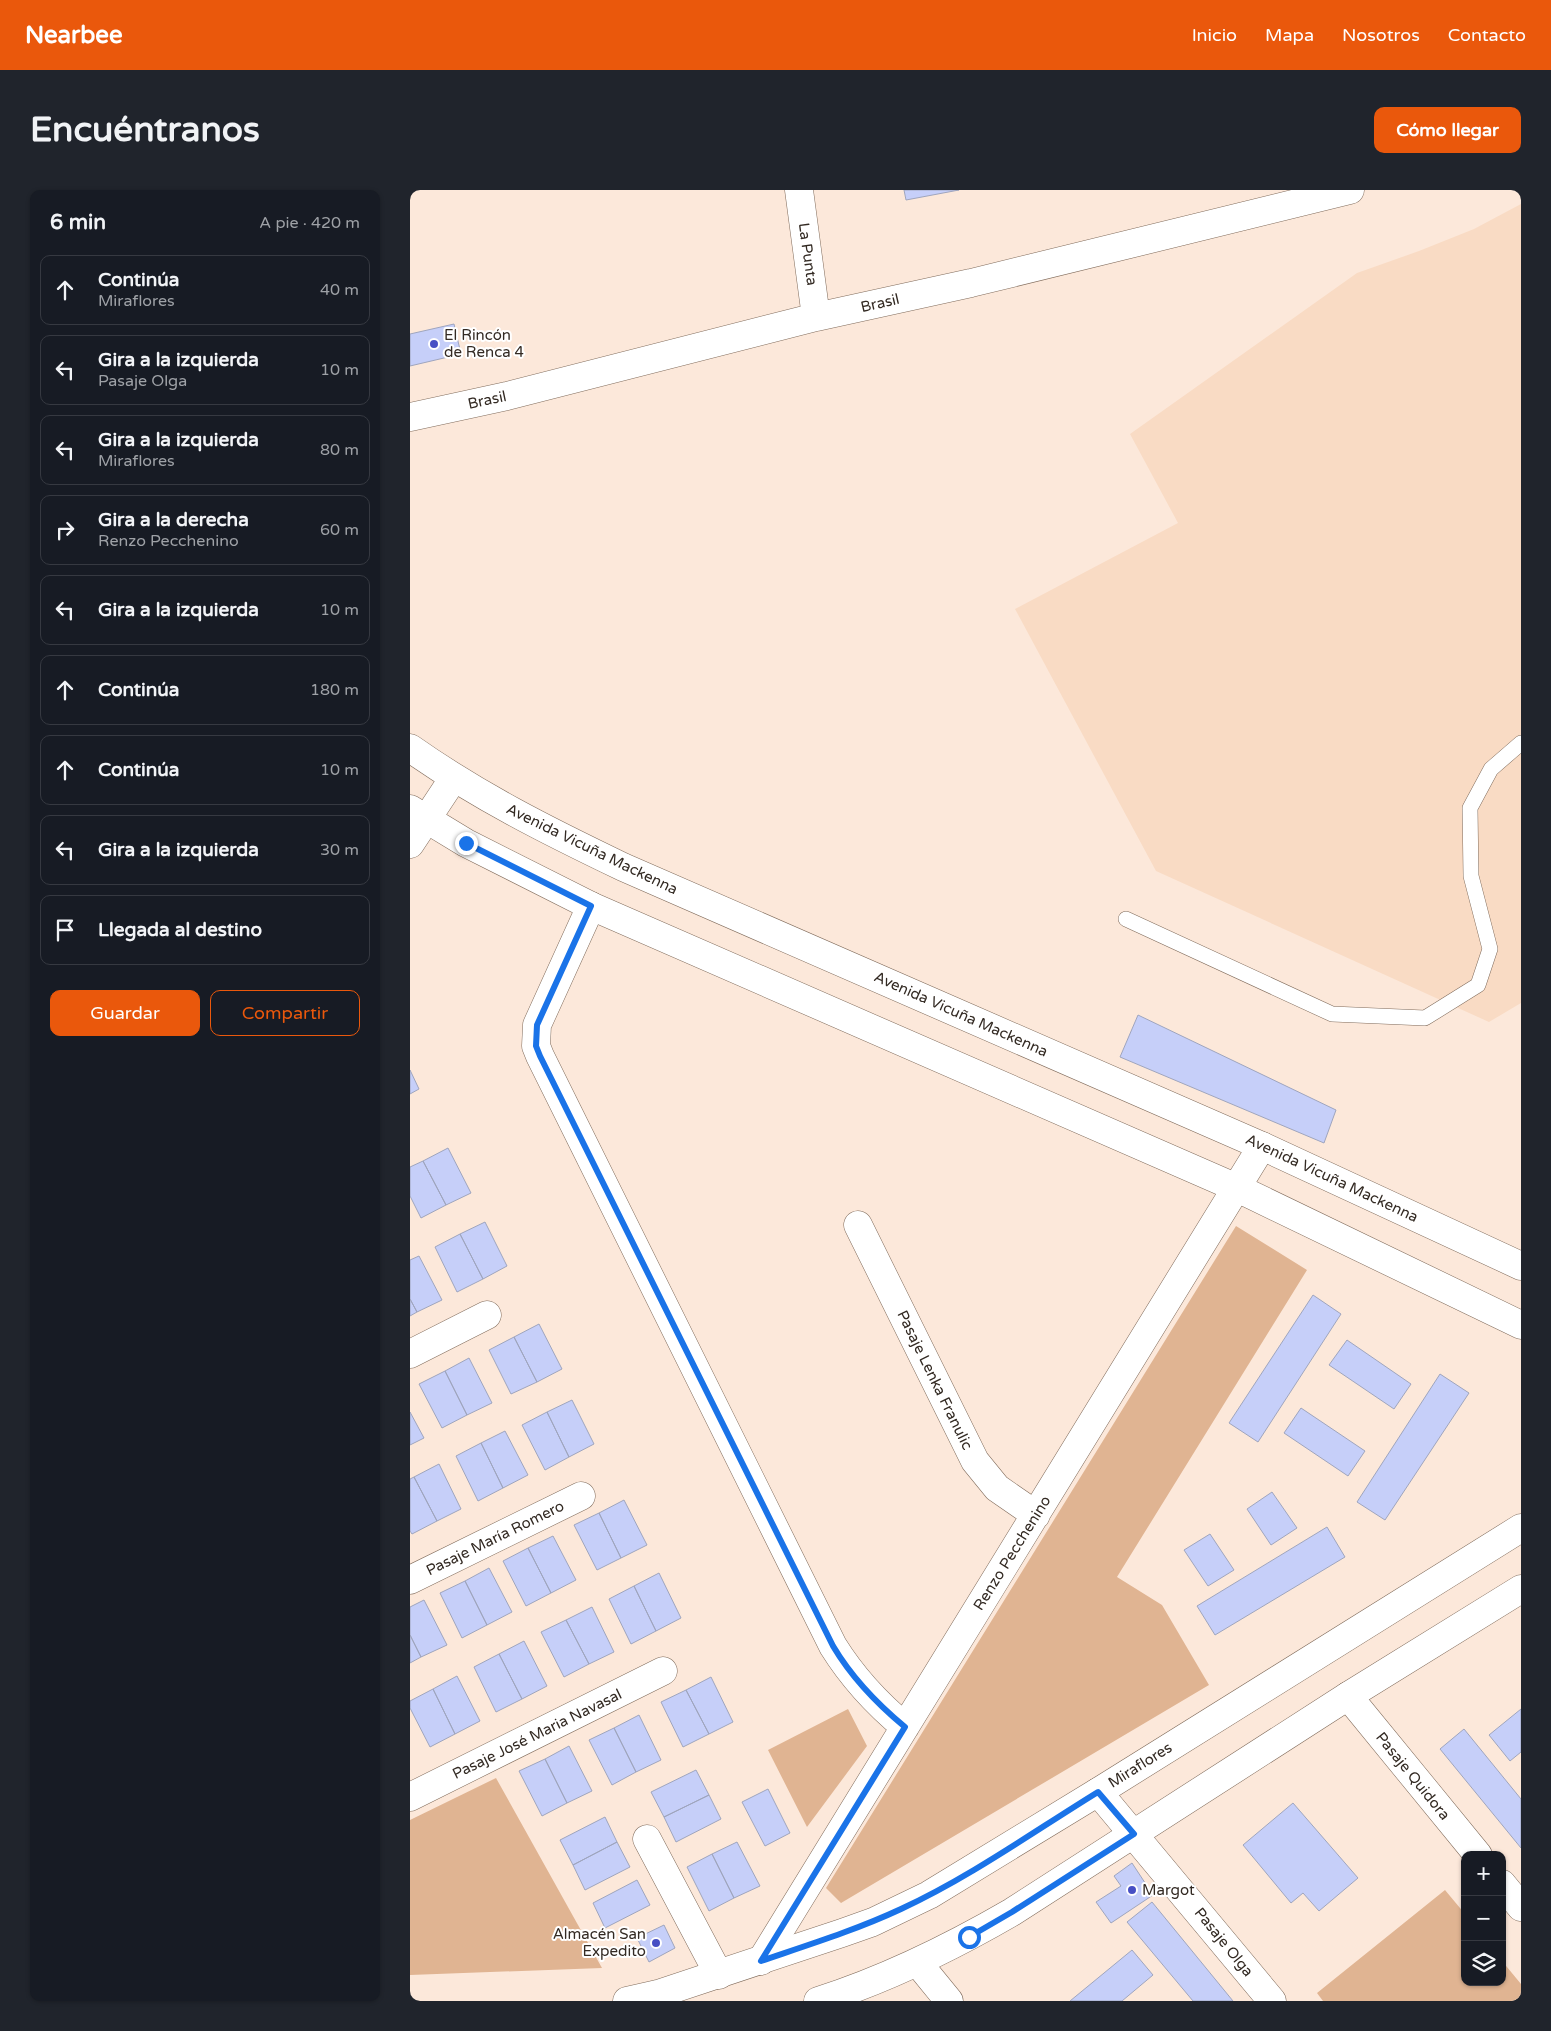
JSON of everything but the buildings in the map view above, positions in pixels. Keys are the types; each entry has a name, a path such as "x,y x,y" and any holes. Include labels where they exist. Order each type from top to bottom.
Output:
{"street":[{"name":"La Punta","path":"799,190 816,318"},
{"name":"Brasil","path":"410,417 517,394 816,318 991,278 1350,190"},
{"name":"Avenida Vicuña Mackenna","path":"410,748 453,779 558,836 623,867 1262,1146 1521,1266"},
{"path":"410,844 418,814 453,779"},
{"path":"418,814 466,843 591,906 1237,1188 1521,1325"},
{"path":"591,906 537,1025 536,1041 540,1056 833,1646 853,1677 885,1710 905,1727"},
{"name":"Renzo Pecchenino","path":"761,1961 1262,1146"},
{"name":"Pasaje Lenka Franulic","path":"858,1225 975,1461 996,1488 1036,1515"},
{"path":"410,1354 487,1315"},
{"name":"Pasaje María Romero","path":"410,1580 581,1496"},
{"name":"Miraflores","path":"627,2001 658,1994 761,1961 850,1930 903,1908 955,1880 1521,1528"},
{"path":"818,2001 918,1963 1012,1912 1348,1696 1521,1588"},
{"name":"Pasaje José Maria Navasal","path":"410,1797 663,1671"},
{"name":"Pasaje Quidora","path":"1348,1696 1475,1851"},
{"name":"Pasaje Olga","path":"1098,1792 1272,2001"},
{"path":"647,1839 718,1975"},
{"path":"1506,1889 1521,1907"},
{"path":"918,1963 950,2001"}],"lane":[{"path":"1126,919 1332,1014 1425,1018 1478,985 1490,949 1471,876 1470,808 1491,769 1521,743"}],"shaded area":[{"path":"1521,204 1521,1003 1489,1022 1156,871 1015,609 1178,523 1130,434 1357,273 1474,229"},
{"path":"1236,1226 1307,1270 1117,1577 1162,1605 1209,1685 841,1903 826,1888"},
{"path":"848,1709 867,1746 807,1827 768,1750"},
{"path":"496,1778 602,1968 410,1975 410,1820"},
{"path":"1445,1890 1461,1909 1461,1986 1506,1986 1506,1966 1521,1984 1521,2001 1323,2001 1317,1993"}],"place":[{"name":"El Rincón de Renca 4","path":"434,344"},
{"name":"Margot","path":"1132,1890"},
{"name":"Almacén San Expedito","path":"656,1943"}],"route":[{"path":"466,843 591,906 537,1025 536,1046 833,1646 853,1677 865,1691 905,1727 761,1961 873,1922 929,1895 1098,1792 1134,1834 1012,1912 969,1937"}]}
